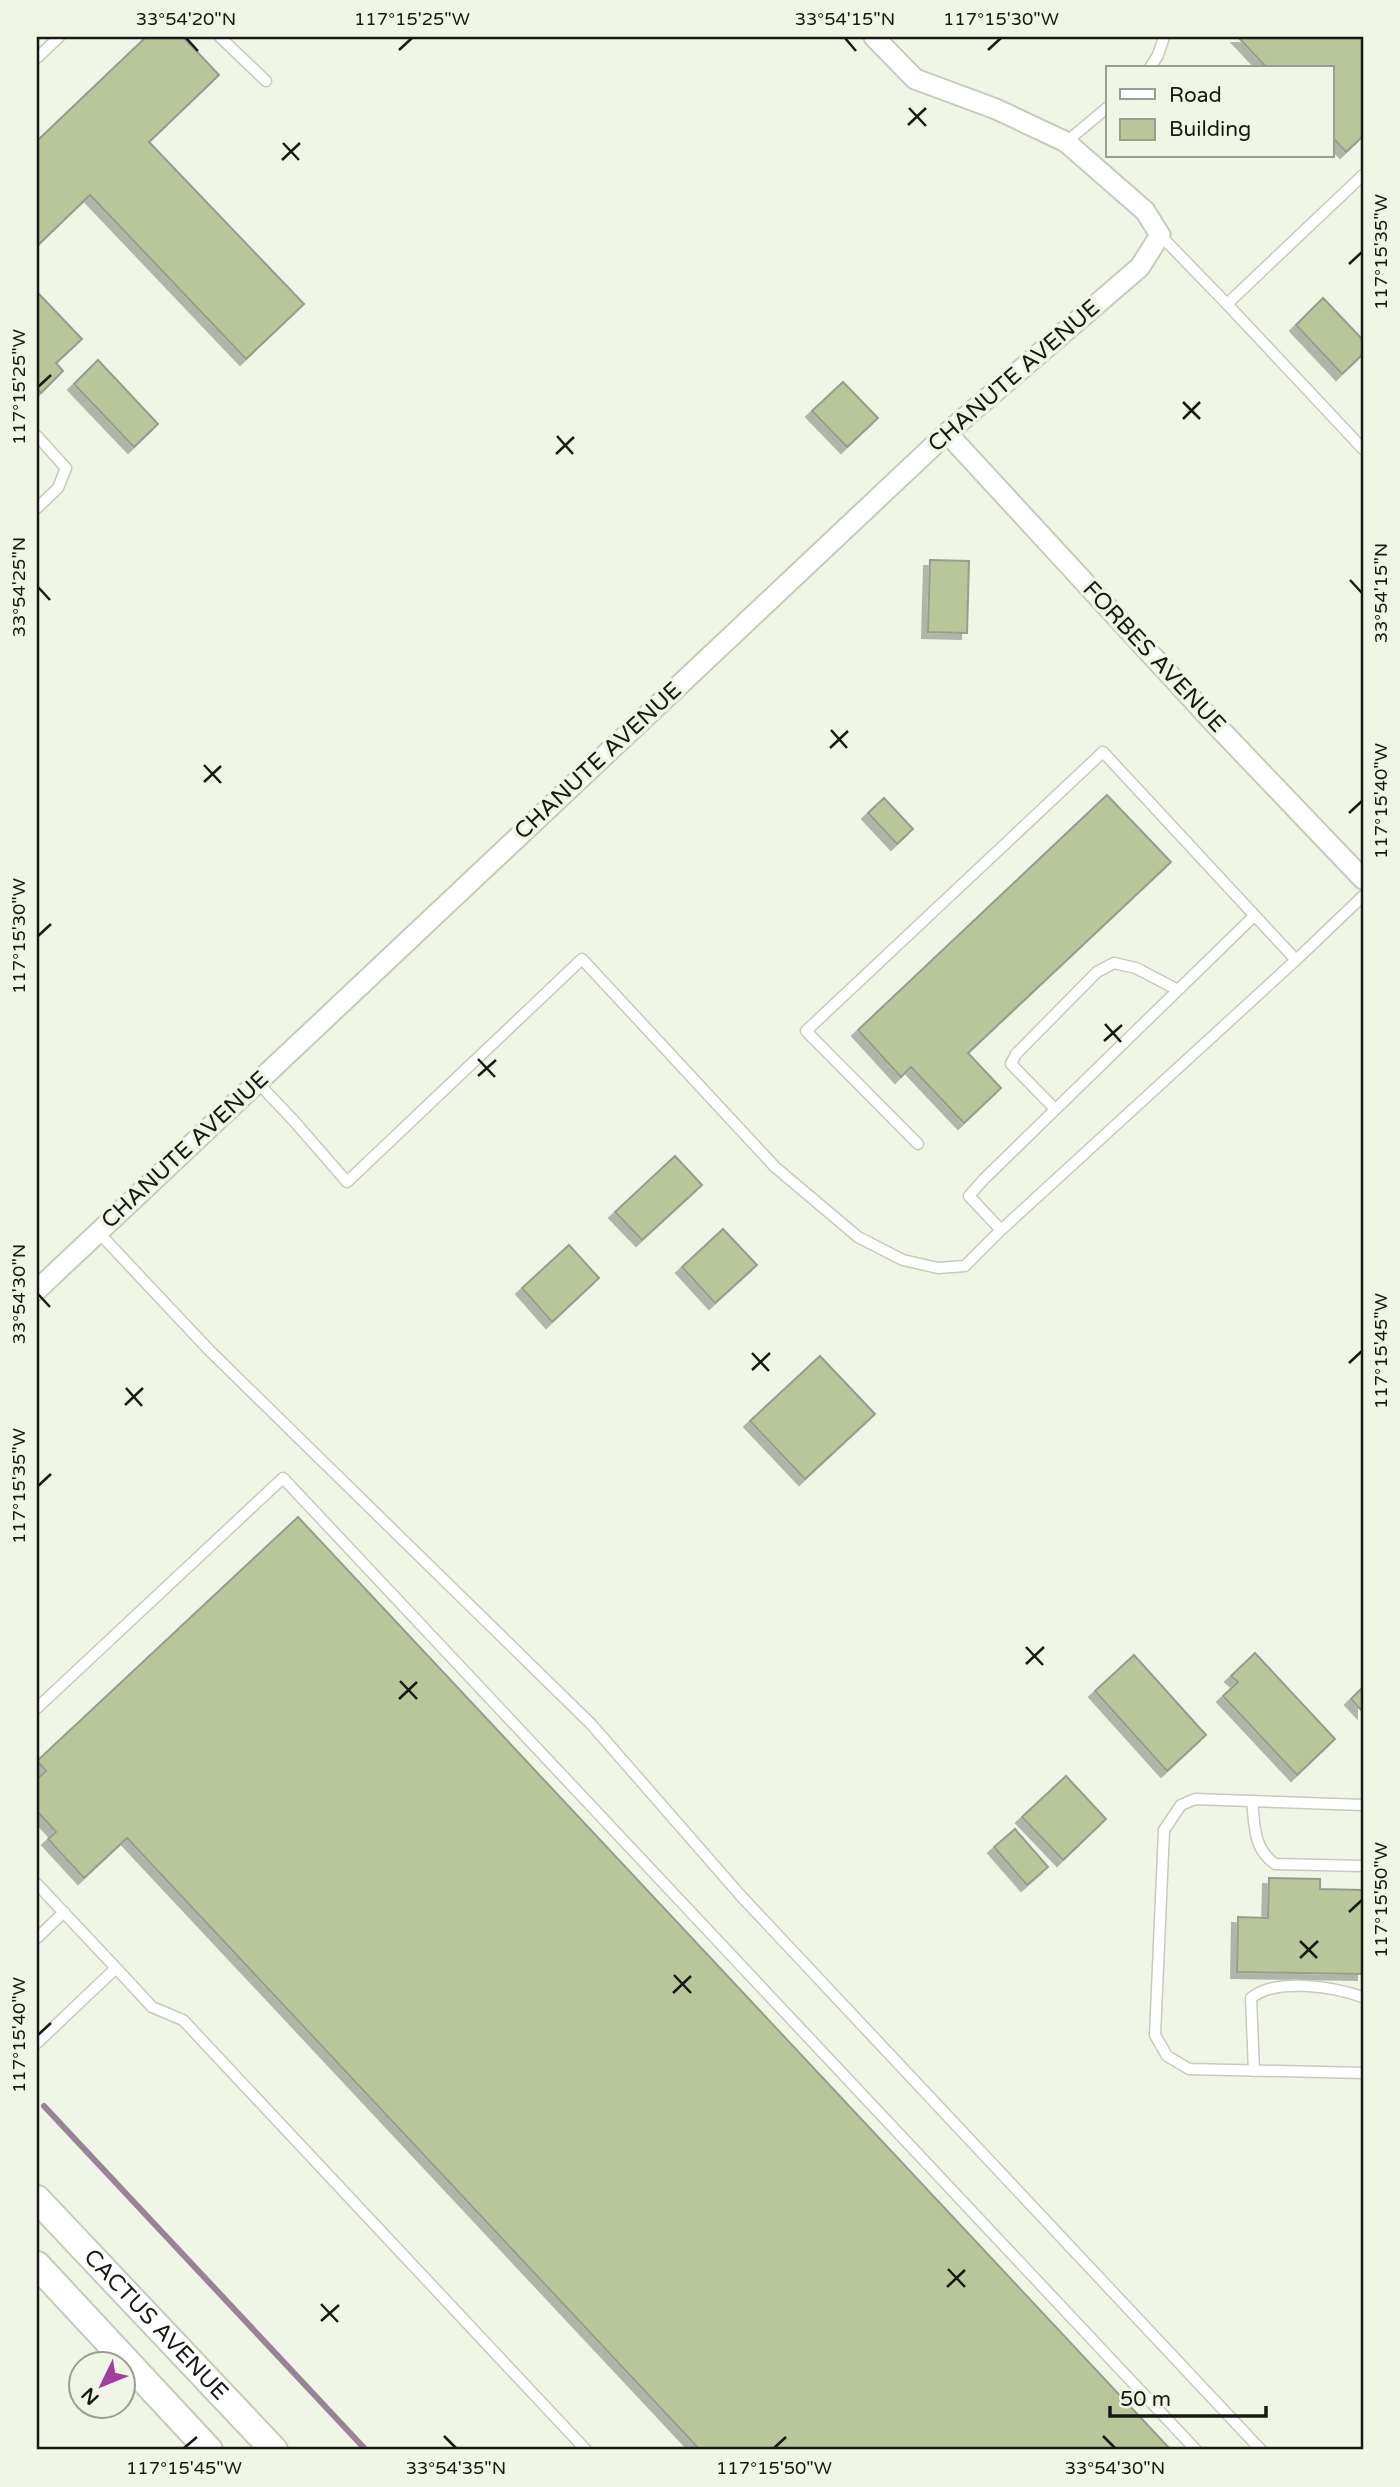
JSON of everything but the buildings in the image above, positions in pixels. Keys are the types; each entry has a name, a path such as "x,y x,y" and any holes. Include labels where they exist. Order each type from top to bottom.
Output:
{"main road":[{"name":"CACTUS AVENUE","path":"37,2199 274,2450"},
{"name":"CACTUS AVENUE","path":"37,2265 209,2450"}],"street":[{"path":"874,37 915,79 996,109 1066,142 1146,211 1160,234"},
{"name":"CHANUTE AVENUE","path":"37,1290 947,433 1139,267 1160,234"},
{"name":"FORBES AVENUE","path":"947,433 1363,880"}],"lane":[{"path":"37,58 59,37"},
{"path":"220,37 266,81"},
{"path":"1151,66 1164,37"},
{"path":"1066,142 1106,109"},
{"path":"1227,304 1363,175"},
{"path":"1160,234 1361,442"},
{"path":"37,436 66,468 58,488 37,509"},
{"path":"918,1144 806,1031 1103,752 1296,960"},
{"path":"257,1082 347,1182 582,959 775,1167 858,1237 903,1260 937,1268 965,1266 1363,896"},
{"path":"1001,1230 969,1196 1254,916"},
{"path":"1055,1109 1012,1064 1016,1054 1097,972 1114,963 1136,968 1178,990"},
{"path":"98,1232 211,1351 591,1724 741,1895 1261,2450"},
{"path":"37,1708 283,1478 1196,2450"},
{"path":"1363,1805 1195,1799 1181,1805 1164,1830 1155,2035 1167,2056 1189,2069 1363,2073"},
{"path":"1252,1801 1258,1845 1263,1855 1275,1864 1363,1866"},
{"path":"37,1884 152,2007 183,2020 586,2450"},
{"path":"37,1938 64,1912"},
{"path":"37,2043 116,1968"},
{"path":"1254,2071 1251,1998 1259,1992 1274,1986 1340,1989 1363,1997"}],"waterway":[{"path":"44,2106 366,2450"}]}
